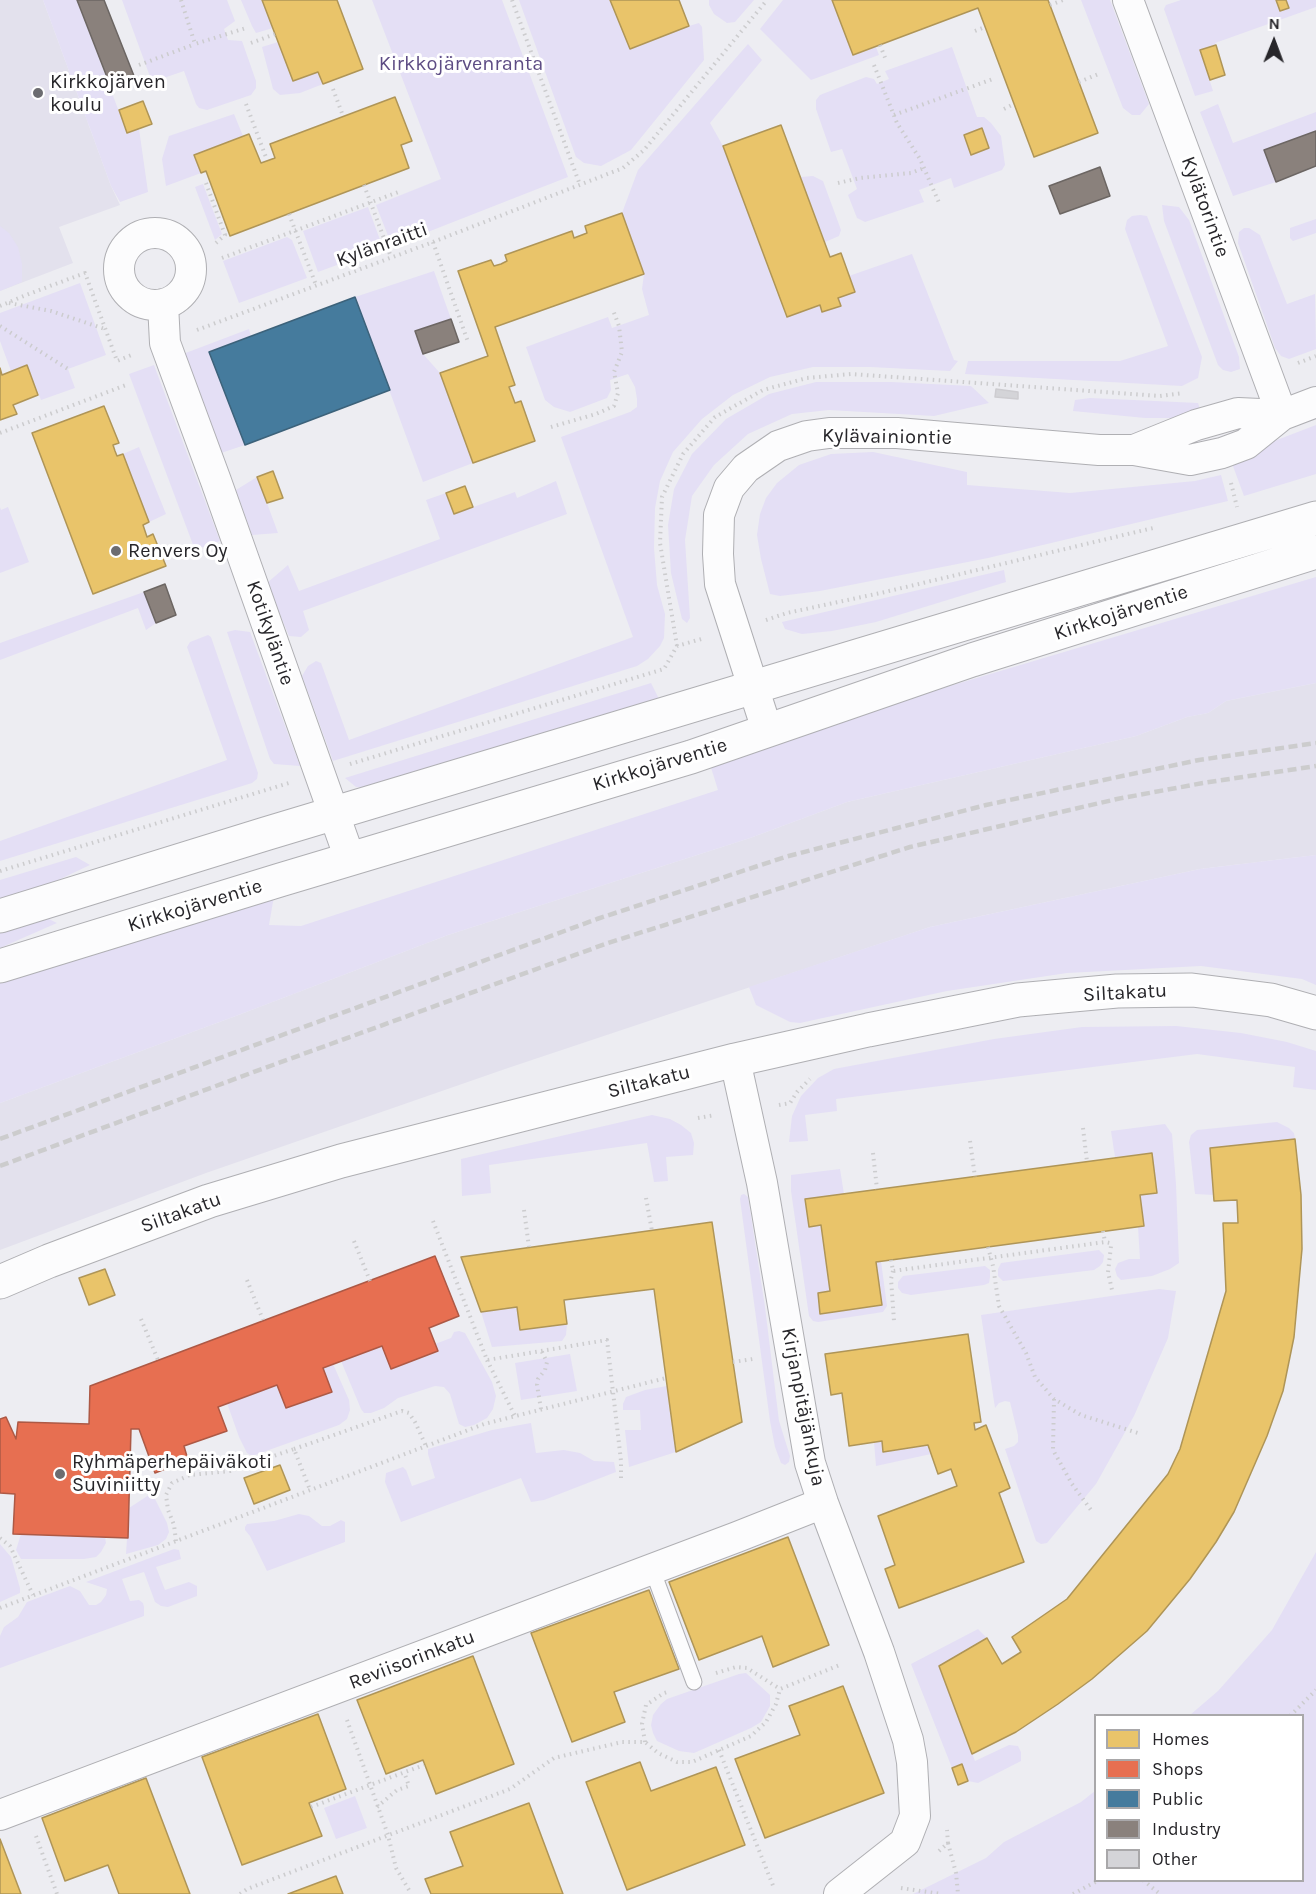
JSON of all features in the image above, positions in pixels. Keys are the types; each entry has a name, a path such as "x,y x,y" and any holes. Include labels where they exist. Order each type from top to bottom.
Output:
{"main road":[{"name":"Kirkkojärventie","path":"0,916 333,813 1316,519"},
{"name":"Kirkkojärventie","path":"0,966 691,757 983,656 1316,552"},
{"name":"Siltakatu","path":"0,1282 49,1261 209,1201 352,1158 735,1060 868,1030 1018,1000 1118,991 1192,990 1271,1000 1316,1013"}],"street":[{"name":"Kylätorintie","path":"1128,0 1282,415"},
{"name":"Kotikyläntie","path":"163,304 165,343 350,859"},
{"name":"Kylävainiontie","path":"767,730 720,584 719,515 729,488 746,468 778,446 807,436 829,433 874,433 1099,450 1134,450 1196,425 1238,413 1282,415 1316,402"},
{"name":"Kirjanpitäjänkuja","path":"735,1060 762,1183 810,1463 879,1652 908,1740 912,1762 915,1816 905,1842 839,1894"},
{"name":"Reviisorinkatu","path":"12,1810 823,1503"}],"lane":[{"path":"652,1569 694,1682"}],"path":[{"path":"182,0 195,45"},
{"path":"512,0 580,185"},
{"name":"Kylänraitti","path":"0,306 85,273 117,361 624,168 644,150 767,0"},
{"path":"1050,5 1063,0"},
{"path":"975,31 985,27"},
{"path":"139,64 246,28"},
{"path":"251,43 275,34"},
{"path":"880,45 886,60"},
{"path":"874,64 894,115 924,168 940,205"},
{"path":"1078,82 1101,73"},
{"path":"894,115 993,80"},
{"path":"333,89 344,116"},
{"path":"246,104 267,160"},
{"path":"1004,109 1014,104"},
{"path":"838,183 860,178 911,173 924,168"},
{"path":"206,183 225,235 216,243"},
{"path":"364,186 391,257"},
{"path":"222,258 401,191"},
{"path":"289,214 316,285"},
{"path":"433,242 468,342"},
{"path":"9,303 51,311 105,329"},
{"path":"550,427 596,414 614,406 618,393 614,372 622,352 619,326 613,310"},
{"path":"0,326 68,369"},
{"path":"0,433 126,385"},
{"path":"1226,511 1238,508 1229,479"},
{"path":"320,774 664,669 677,646 788,614 1158,527"},
{"path":"0,871 252,794"},
{"path":"790,1103 812,1077"},
{"path":"1083,1128 1087,1162"},
{"path":"970,1141 975,1177"},
{"path":"873,1153 877,1190"},
{"path":"646,1198 651,1231"},
{"path":"524,1210 529,1247"},
{"path":"433,1221 486,1360 515,1416"},
{"path":"1103,1232 1105,1242"},
{"path":"354,1241 370,1281"},
{"path":"893,1271 1105,1242 1110,1243 1111,1246 1108,1272 1112,1290"},
{"path":"988,1247 999,1306 1026,1353 1035,1377 1054,1399 1081,1415 1138,1433"},
{"path":"891,1260 894,1321"},
{"path":"247,1280 263,1320"},
{"path":"141,1319 158,1360"},
{"path":"486,1360 607,1340 621,1461 621,1481"},
{"path":"541,1350 547,1362 537,1385 541,1409"},
{"path":"733,1362 753,1359"},
{"path":"0,1608 484,1424 666,1378"},
{"path":"1054,1399 1053,1450 1072,1484 1091,1510"},
{"path":"176,1540 166,1495 172,1482 190,1475 230,1471 402,1411 409,1413 426,1446"},
{"path":"294,1449 309,1490"},
{"path":"0,1538 10,1546 33,1595"},
{"path":"240,1894 247,1889 510,1789 554,1758 622,1742 645,1742 658,1753 677,1762 692,1762 751,1736 766,1722 776,1704 780,1689 842,1664"},
{"path":"336,1688 388,1835 396,1868 409,1890"},
{"path":"1292,1714 1316,1690"},
{"path":"719,1750 774,1888"},
{"path":"311,1807 424,1765"},
{"path":"377,1807 398,1790 409,1786 404,1772"},
{"path":"12,1810 57,1894"},
{"path":"948,1843 956,1873 958,1894"},
{"path":"1073,1894 1097,1882"},
{"path":"1144,1882 1160,1894"},
{"path":"894,1888 941,1894"}],"shaded area":[{"name":"Kirkkojärven koulu","path":"0,0 43,0 120,205 59,227 73,263 0,291"},
{"path":"1316,683 1316,855 1200,869 930,927 508,1068 206,1173 0,1250 0,1103 448,935 750,838 847,802 1136,736 1187,717 1208,713 1226,701"}],"green space":[{"path":"43,0 77,0 127,133 139,129 148,192 120,202 111,186"},
{"path":"122,0 227,0 235,21 224,29 228,40 242,41 256,81 256,88 251,95 207,110 199,108 196,104 184,71 152,82"},
{"path":"241,0 262,0 273,28 256,33"},
{"name":"Kirkkojärvenranta","path":"372,0 502,0 568,177 392,246 376,205 441,179"},
{"path":"519,0 610,0 630,49 699,23 702,27 704,60 631,150 601,166 584,163 576,157"},
{"path":"709,0 754,0 735,22 727,23 714,14"},
{"path":"783,0 832,0 853,55 876,47 879,55 811,80 760,29"},
{"path":"1081,0 1110,0 1149,104 1140,115 1132,115 1123,108"},
{"path":"1181,0 1316,0 1316,7 1200,50 1213,91 1195,96 1164,9 1166,5"},
{"path":"278,42 293,81 318,72 323,84 300,93 280,95 273,89 262,47"},
{"path":"748,44 762,60 710,123 723,146 786,317 820,305 823,312 841,306 838,298 855,292 849,276 912,254 954,360 958,361 950,371 813,367 770,377 733,395 702,419 673,452 660,481 655,508 654,548 657,585 665,614 664,638 648,659 637,666 333,761 302,676 308,666 316,661 321,663 349,740 633,637 561,437 630,412 637,407 635,387 628,374 610,380 611,390 607,398 570,412 554,407 545,400 526,347 608,317 612,328 649,315 642,289 644,274 622,213 638,170"},
{"path":"952,47 977,117 984,117 1001,136 1005,165 1002,170 954,188 951,178 919,190 924,202 865,222 857,218 848,195 857,189 842,149 831,152 816,109 816,100 820,95 866,77 874,79 877,84 889,79 885,71"},
{"path":"1218,104 1233,143 1316,112 1316,131 1264,150 1276,182 1233,196 1200,112"},
{"path":"234,114 243,136 194,155 201,173 166,186 162,159 169,136"},
{"path":"813,176 823,181 841,230 839,236 825,242 801,177"},
{"path":"203,184 222,234 215,240 195,187"},
{"path":"1162,205 1179,207 1189,220 1239,357 1240,369 1231,372 1223,370 1218,365 1164,221"},
{"path":"368,207 383,248 318,272 303,231"},
{"path":"1132,216 1147,216 1202,357 1198,378 1182,386 965,374 968,361 1120,361 1168,346 1125,229 1127,220"},
{"path":"1316,219 1316,233 1293,241 1290,238 1290,228"},
{"path":"0,226 9,233 18,247 22,264 22,282 0,291"},
{"path":"1244,228 1249,228 1260,235 1287,304 1315,294 1316,349 1289,359 1281,356 1275,348 1238,243 1239,232"},
{"path":"287,237 292,240 307,278 239,303 223,261"},
{"path":"434,271 451,319 423,354 440,373 473,463 423,482 355,297"},
{"path":"80,283 106,355 68,369 75,388 41,400 27,365 11,371 0,341 0,313"},
{"path":"249,329 251,337 210,353 245,445 218,454 183,354"},
{"path":"154,365 220,541 195,550 129,374"},
{"path":"816,382 891,382 971,386 989,403 934,416 829,410 792,414 748,434 714,465 692,496 685,540 690,618 687,623 682,619 671,573 668,525 674,489 692,454 726,419 769,394"},
{"path":"1090,398 1198,403 1201,412 1178,418 1145,418 1073,411 1075,400"},
{"path":"1316,425 1316,474 1244,496 1230,458"},
{"path":"139,447 166,514 149,522 123,454"},
{"path":"873,452 967,472 967,485 1070,493 1195,481 1221,475 1228,501 988,558 820,591 780,596 770,594 757,535 760,514 766,498 777,483 799,465 831,454"},
{"path":"257,477 278,533 252,535 236,490"},
{"path":"556,481 567,514 303,611 309,630 301,637 289,636 267,583 288,565 299,591 440,539 426,500 446,493 454,514 515,492 517,498"},
{"path":"0,507 1,510 8,507 29,562 0,573"},
{"path":"1004,570 1006,582 876,622 832,631 802,634 785,629 782,622"},
{"path":"1316,577 1316,683 1226,701 1208,713 1187,717 1136,736 847,802 750,838 448,935 0,1103 0,978 274,896 269,925 301,926 718,790 708,758"},
{"path":"144,592 156,623 146,630 138,608 0,660 0,643"},
{"path":"235,630 250,632 300,766 274,764 270,759 227,632"},
{"path":"208,635 211,637 258,773 257,779 252,783 0,861 0,841 227,760 187,647 190,642"},
{"path":"651,683 659,699 371,788 356,787 345,778"},
{"path":"1316,855 1316,985 1302,979 1201,966 1067,973 947,991 800,1023 790,1022 756,1005 749,987 930,927 1200,869"},
{"path":"76,857 90,865 22,897 0,904 0,880"},
{"path":"45,917 57,923 0,948 0,930"},
{"path":"1176,1026 1241,1033 1287,1042 1316,1051 1316,1090 1293,1087 1295,1067 1197,1054 836,1099 837,1111 805,1115 808,1141 789,1142 792,1116 801,1096 818,1078 834,1069 994,1039 1082,1027"},
{"path":"652,1115 670,1119 681,1125 691,1133 694,1143 693,1155 666,1157 668,1181 654,1182 647,1143 489,1165 491,1193 462,1196 461,1159"},
{"path":"1277,1122 1289,1128 1294,1133 1295,1139 1210,1148 1214,1195 1195,1194 1189,1142 1191,1135 1197,1130"},
{"path":"1165,1124 1172,1134 1179,1263 1152,1276 1121,1280 1115,1269 1118,1263 1129,1259 1140,1259 1138,1227 1144,1226 1140,1195 1157,1192 1152,1153 1115,1157 1111,1131"},
{"path":"840,1169 844,1194 805,1199 809,1227 821,1225 830,1291 818,1293 820,1313 882,1305 876,1262 881,1261 887,1306 883,1312 818,1322 813,1321 809,1316 791,1191 791,1175"},
{"path":"744,1194 748,1197 765,1307 779,1421 790,1456 789,1462 785,1465 781,1463 775,1447 770,1421 740,1199"},
{"path":"1099,1250 1104,1255 1103,1262 1094,1270 1003,1281 998,1276 1001,1263"},
{"path":"985,1266 990,1270 990,1277 989,1283 984,1285 911,1295 902,1293 898,1288 898,1282 903,1276"},
{"path":"1159,1289 1176,1291 1168,1338 1134,1416 1096,1484 1047,1543 1041,1544 1036,1541 1005,1449 1018,1442 1018,1435 1010,1402 999,1403 995,1408 981,1315"},
{"path":"517,1307 520,1330 567,1324 566,1335 562,1341 492,1347 481,1312"},
{"path":"454,1332 465,1333 492,1382 496,1396 493,1409 487,1418 465,1427 459,1424 450,1394 444,1387 435,1386 398,1398 384,1408 371,1413 364,1413 341,1361 382,1346 392,1369 438,1352 435,1344 451,1338"},
{"path":"570,1354 577,1391 521,1400 515,1363"},
{"path":"333,1364 349,1400 350,1410 347,1419 339,1425 252,1456 247,1453 227,1403 277,1385 286,1408 332,1392 323,1368"},
{"path":"667,1386 676,1452 629,1467 625,1430 641,1430 640,1410 623,1410 626,1397 645,1390"},
{"path":"531,1423 536,1453 564,1450 580,1453 594,1461 614,1462 616,1472 544,1500 531,1502 521,1478 401,1522 385,1482 386,1473 403,1467 412,1486 435,1478 428,1449 492,1430"},
{"path":"882,1441 884,1452 928,1445 931,1454 876,1466 874,1442"},
{"path":"152,1493 169,1532 166,1539 158,1545 126,1554 129,1508"},
{"path":"299,1514 309,1516 322,1526 330,1526 341,1520 345,1522 345,1542 267,1571 245,1527 247,1524 274,1521"},
{"path":"21,1534 105,1537 106,1543 96,1557 21,1559 16,1550"},
{"path":"0,1544 11,1557 20,1593 0,1602"},
{"path":"174,1549 179,1550 181,1559 156,1567 165,1590 189,1582 197,1586 197,1596 168,1607 161,1606 155,1602 144,1572 122,1579 130,1601 139,1600 143,1603 144,1616 0,1668 0,1636 4,1627 18,1617 27,1602 70,1586 80,1591 89,1605 96,1605 106,1595 107,1589 86,1582"},
{"path":"1316,1552 1316,1894 913,1894 986,1858 1004,1842 1081,1802 1094,1792 1094,1882 1304,1882 1304,1714 1191,1714 1218,1691 1272,1630"},
{"path":"978,1629 987,1638 939,1666 975,1761 1009,1745 1018,1746 1021,1761 978,1783 968,1781 962,1764 952,1768 911,1664"},
{"path":"746,1673 770,1695 770,1706 761,1722 694,1753 679,1751 657,1741 651,1725 653,1715 667,1699"},
{"path":"355,1796 367,1828 336,1839 324,1808"}],"building: Homes":[{"path":"262,0 337,0 363,69 323,84 318,72 293,81"},
{"path":"610,0 679,0 689,26 630,49"},
{"path":"832,0 1048,0 1098,133 1034,157 978,8 853,55"},
{"path":"1276,0 1286,0 1289,8 1280,11"},
{"path":"1216,45 1225,75 1210,80 1200,50"},
{"path":"395,97 412,141 401,145 409,168 230,236 206,171 201,173 194,155 249,134 261,163 275,158 270,144"},
{"path":"143,101 152,124 127,133 119,110"},
{"path":"781,125 830,257 841,253 855,292 838,298 841,306 822,312 820,305 787,317 723,146"},
{"path":"982,128 989,148 971,155 964,135"},
{"path":"622,213 644,274 495,327 515,385 509,387 515,403 521,401 535,441 473,463 440,373 488,356 458,271 491,260 494,266 501,264 507,261 505,255 572,231 574,238 587,233 585,226"},
{"path":"27,365 38,395 13,405 17,414 0,420 0,368 2,375"},
{"path":"104,406 119,443 113,445 115,451 117,456 123,454 149,522 143,525 147,537 153,534 166,566 93,594 32,433"},
{"path":"273,471 283,498 267,503 257,477"},
{"path":"465,486 473,507 454,514 446,493"},
{"path":"1295,1139 1301,1195 1302,1249 1294,1337 1283,1391 1267,1436 1234,1512 1190,1579 1147,1631 1092,1679 1058,1704 1016,1732 972,1754 939,1666 987,1638 1002,1664 1021,1652 1012,1637 1067,1599 1168,1474 1180,1449 1226,1291 1223,1223 1238,1223 1237,1200 1214,1201 1210,1148"},
{"path":"1152,1153 1157,1193 1140,1195 1144,1226 876,1262 882,1305 820,1314 818,1293 830,1291 821,1225 809,1227 805,1199"},
{"path":"712,1222 742,1422 676,1452 654,1289 564,1300 567,1324 520,1330 517,1307 481,1312 461,1257"},
{"path":"105,1269 115,1295 89,1305 79,1278"},
{"path":"968,1334 981,1422 974,1423 975,1430 986,1425 1010,1488 999,1493 1024,1562 899,1608 885,1569 895,1565 878,1516 957,1486 951,1469 938,1474 928,1445 883,1452 882,1441 849,1446 842,1393 831,1395 825,1354"},
{"path":"280,1465 290,1490 254,1504 244,1478"},
{"path":"788,1537 829,1645 773,1667 762,1636 699,1660 669,1582"},
{"path":"649,1590 679,1669 614,1692 625,1722 572,1742 531,1633"},
{"path":"473,1656 514,1764 436,1794 423,1760 386,1774 357,1700"},
{"path":"843,1686 884,1793 765,1838 735,1759 800,1735 789,1706"},
{"path":"318,1714 346,1789 309,1803 322,1836 242,1865 202,1757"},
{"path":"640,1762 651,1791 716,1767 745,1845 627,1890 586,1782"},
{"path":"962,1764 968,1781 958,1785 952,1768"},
{"path":"146,1778 190,1894 119,1894 108,1865 65,1881 42,1818"},
{"path":"529,1803 563,1894 431,1894 425,1879 463,1866 450,1832"},
{"path":"0,1839 13,1873 21,1894 0,1894"},
{"path":"336,1876 343,1894 288,1894"}],"building: Shops":[{"path":"435,1256 459,1316 429,1328 438,1351 391,1369 382,1346 323,1368 332,1392 286,1408 277,1385 218,1407 227,1431 184,1446 188,1460 155,1473 139,1429 131,1429 128,1538 13,1534 15,1494 0,1493 0,1419 6,1417 16,1439 18,1422 89,1424 90,1386"}],"building: Public":[{"path":"355,297 390,390 245,445 209,352"}],"building: Industry":[{"path":"77,0 104,0 136,81 112,90"},
{"path":"1316,131 1316,166 1276,182 1264,150"},
{"path":"1100,167 1110,196 1060,214 1049,186"},
{"path":"451,319 459,342 423,354 415,331"},
{"path":"165,584 176,615 156,623 144,592"}],"building: Other":[{"path":"996,389 1018,392 1018,399 995,397"}],"railway":[{"path":"0,1139 597,919 785,857 986,805 1199,760 1316,743"},
{"path":"0,1166 608,943 910,847 1117,799 1316,766"}],"place":[{"name":"Kirkkojärven koulu","path":"38,93"},
{"name":"Renvers Oy","path":"116,551"},
{"name":"Ryhmäperhepäiväkoti Suviniitty","path":"60,1474"}]}
